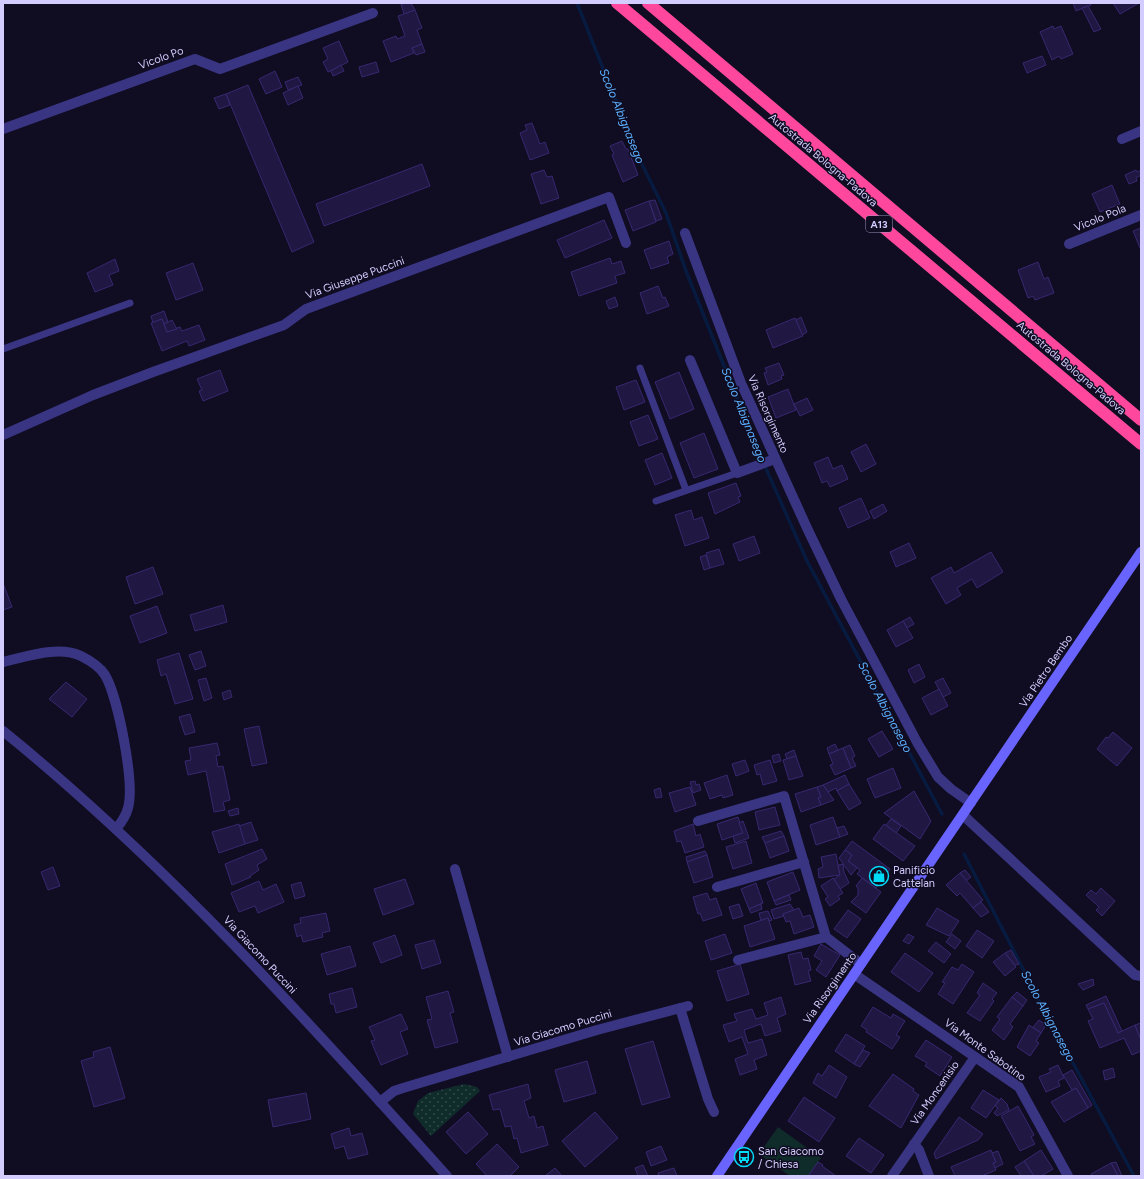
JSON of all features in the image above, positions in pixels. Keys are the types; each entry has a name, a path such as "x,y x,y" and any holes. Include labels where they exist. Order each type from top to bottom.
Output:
{"highway":[{"name":"Autostrada Bologna-Padova","path":"617,3 1141,444"},
{"name":"Autostrada Bologna-Padova","path":"648,3 1141,420"}],"main road":[{"name":"Via Pietro Bembo","path":"963,815 1141,552"},
{"name":"Via Risorgimento","path":"720,1175 854,974 963,815"}],"street":[{"name":"Vicolo Po","path":"3,129 195,59 220,69 373,13"},
{"path":"1122,139 1141,131"},
{"name":"Via Giuseppe Puccini","path":"3,435 93,395 284,325 306,309 609,197 626,243"},
{"name":"Vicolo Pola","path":"1069,244 1141,215"},
{"name":"Via Risorgimento","path":"685,233 742,383 768,462 918,744 938,777 951,789 971,803"},
{"path":"690,360 737,473 768,462"},
{"path":"3,662 52,653 68,652 80,656 97,666 104,674 118,714 130,770 128,808 116,829"},
{"name":"Via Giacomo Puccini","path":"3,731 60,778 207,916 447,1176"},
{"path":"698,821 784,796 826,937 861,964"},
{"path":"963,815 1135,975 1141,976"},
{"path":"717,887 804,862"},
{"path":"456,869 508,1057"},
{"path":"738,960 826,937"},
{"name":"Via Monte Sabotino","path":"854,974 1019,1087 1068,1176"},
{"name":"Via Giacomo Puccini","path":"380,1102 394,1091 403,1088 684,1007 708,1099 714,1112"},
{"name":"Via Moncenisio","path":"892,1176 975,1056"},
{"path":"914,1144 919,1150 929,1176"}],"lane":[{"path":"3,349 130,302"},
{"path":"640,368 686,490"},
{"path":"656,501 737,473"}],"green space":[{"path":"464,1084 477,1087 480,1091 431,1136 413,1114 418,1101 428,1093"},
{"path":"778,1127 821,1158 808,1176 790,1176 759,1154"}],"building":[{"path":"411,3 415,10 404,14 401,4"},
{"path":"1073,3 1090,3 1091,5 1076,11"},
{"path":"1113,3 1139,3 1120,14"},
{"path":"1088,6 1101,29 1094,32 1082,8"},
{"path":"415,10 422,28 417,30 422,44 412,48 414,53 391,62 383,41 396,36 397,39 405,36 398,16"},
{"path":"1053,26 1054,29 1061,26 1073,54 1061,59 1059,56 1052,60 1040,32"},
{"path":"339,41 348,62 328,72 323,62 328,59 323,48"},
{"path":"422,44 425,52 416,55 412,48"},
{"path":"1042,56 1046,65 1027,73 1023,63"},
{"path":"376,62 379,72 362,77 359,67"},
{"path":"341,65 344,71 333,76 331,71"},
{"path":"275,71 282,87 266,94 259,79"},
{"path":"298,77 302,85 288,90 285,82"},
{"path":"248,85 314,242 292,252 226,94"},
{"path":"298,86 303,98 288,105 283,93"},
{"path":"226,94 230,105 219,109 214,98"},
{"path":"532,123 540,144 545,142 549,153 530,160 520,133 527,130 525,125"},
{"path":"622,141 626,149 628,149 638,175 623,182 610,146"},
{"path":"422,164 430,186 324,226 316,204"},
{"path":"544,170 547,177 552,176 559,198 541,204 531,174"},
{"path":"1136,170 1137,172 1141,170 1141,175 1136,178 1137,181 1129,184 1125,175"},
{"path":"1112,185 1120,204 1100,212 1092,194"},
{"path":"655,200 662,219 656,221 649,201"},
{"path":"649,201 656,222 633,231 625,210"},
{"path":"604,220 612,238 565,258 557,240"},
{"path":"1141,228 1141,248 1140,248 1133,231"},
{"path":"669,241 673,254 667,257 669,263 651,269 644,250"},
{"path":"610,258 612,264 621,261 625,273 615,276 617,283 579,296 571,272"},
{"path":"115,259 119,271 109,275 113,285 95,292 87,273"},
{"path":"1038,262 1044,279 1048,277 1054,293 1035,300 1033,296 1028,298 1018,270"},
{"path":"193,263 203,290 176,300 166,273"},
{"path":"658,286 663,298 665,297 669,306 647,314 640,293"},
{"path":"615,297 618,306 609,309 606,301"},
{"path":"164,311 168,322 164,324 162,319 153,323 151,316"},
{"path":"801,317 807,332 802,335 796,320"},
{"path":"795,318 803,336 773,348 766,330"},
{"path":"162,319 167,332 180,327 182,331 199,325 205,340 189,346 187,341 162,351 151,323"},
{"path":"172,320 177,329 167,332 164,324"},
{"path":"779,363 784,375 781,376 782,379 768,385 764,373 767,372 765,368"},
{"path":"220,370 228,391 203,401 199,391 202,390 197,379"},
{"path":"679,372 694,409 670,419 655,382"},
{"path":"636,380 645,402 624,410 616,387"},
{"path":"788,389 796,410 776,418 768,397"},
{"path":"807,398 813,410 800,416 794,404"},
{"path":"648,415 658,439 639,446 630,422"},
{"path":"704,433 718,469 694,478 680,443"},
{"path":"866,444 876,464 861,472 851,452"},
{"path":"662,453 672,478 655,485 645,460"},
{"path":"828,457 833,469 842,465 848,479 830,487 827,481 822,483 814,463"},
{"path":"736,483 741,496 738,497 740,502 715,514 708,493"},
{"path":"861,498 870,518 848,528 839,508"},
{"path":"883,504 887,511 874,519 870,511"},
{"path":"691,510 694,520 702,517 709,538 685,546 675,515"},
{"path":"754,536 760,553 739,561 733,544"},
{"path":"909,543 916,558 896,567 890,552"},
{"path":"719,549 724,564 710,568 706,553"},
{"path":"991,552 1003,572 977,588 972,579 957,588 961,595 946,604 931,578 951,567 954,573"},
{"path":"706,555 710,568 704,570 700,557"},
{"path":"153,567 163,594 135,604 126,577"},
{"path":"3,583 12,607 3,610"},
{"path":"223,605 227,622 195,631 190,615"},
{"path":"157,606 167,633 140,643 130,616"},
{"path":"910,617 914,624 907,628 903,621"},
{"path":"903,621 913,638 896,647 887,630"},
{"path":"201,651 206,666 195,670 189,655"},
{"path":"179,653 193,699 175,704 166,674 161,676 157,660"},
{"path":"919,664 925,677 914,683 908,670"},
{"path":"206,678 212,698 204,701 198,680"},
{"path":"943,678 951,693 943,697 935,682"},
{"path":"66,682 87,699 72,717 49,699"},
{"path":"939,689 948,706 931,715 922,698"},
{"path":"230,690 232,697 224,700 222,693"},
{"path":"190,714 195,732 185,735 179,717"},
{"path":"259,726 267,763 252,766 244,729"},
{"path":"882,731 893,749 879,757 868,739"},
{"path":"1113,732 1132,748 1117,766 1097,749 1106,737 1108,738"},
{"path":"217,743 220,755 216,756 218,767 223,766 230,800 223,802 225,810 214,812 206,771 188,775 185,761 191,760 189,748"},
{"path":"835,744 838,750 829,754 827,748"},
{"path":"850,745 855,756 852,758 856,766 851,768 843,748"},
{"path":"843,748 851,768 835,775 830,765 833,764 829,754"},
{"path":"794,750 796,756 787,759 785,754"},
{"path":"779,754 781,761 774,763 772,756"},
{"path":"796,756 803,776 789,780 783,760"},
{"path":"745,760 749,771 736,776 732,764"},
{"path":"770,760 777,781 763,785 760,774 757,775 754,765"},
{"path":"893,768 901,788 875,798 867,779"},
{"path":"727,775 733,795 723,798 722,795 710,799 704,783"},
{"path":"845,775 849,784 837,791 836,788 828,792 823,785"},
{"path":"695,781 696,785 699,784 701,790 693,793 690,782"},
{"path":"849,784 861,803 849,810 837,791"},
{"path":"823,785 834,800 821,805 818,798 821,797 817,787"},
{"path":"690,787 696,805 675,812 669,793"},
{"path":"817,787 821,797 818,798 821,805 801,812 795,794"},
{"path":"660,788 662,797 656,798 654,790"},
{"path":"914,791 931,821 920,839 884,813"},
{"path":"775,807 780,825 759,830 755,812"},
{"path":"238,808 239,814 230,816 228,811"},
{"path":"738,817 743,833 722,840 717,824"},
{"path":"833,817 840,837 816,845 810,825"},
{"path":"891,819 901,826 896,833 886,825"},
{"path":"743,821 749,838 735,843 733,836 743,833 739,823"},
{"path":"251,822 258,840 245,844 239,826"},
{"path":"239,824 245,844 219,853 212,832"},
{"path":"693,824 696,836 700,834 704,847 685,853 681,841 677,842 674,831"},
{"path":"884,824 915,846 903,861 873,839"},
{"path":"844,826 848,834 840,837 837,828"},
{"path":"781,831 784,836 765,843 762,837"},
{"path":"784,836 789,851 770,858 765,843"},
{"path":"746,841 752,863 733,869 726,847"},
{"path":"852,841 890,869 876,888 857,874 860,870 848,861 852,855 845,850"},
{"path":"262,849 267,859 257,865 259,870 250,876 251,877 232,885 225,864"},
{"path":"845,850 852,855 848,861 857,868 851,875 839,858"},
{"path":"705,851 707,855 687,862 686,857"},
{"path":"836,854 840,875 819,878 818,869 823,867 821,857"},
{"path":"707,855 713,877 694,883 687,862"},
{"path":"843,864 844,872 849,883 840,889 834,879 840,875 838,865"},
{"path":"53,867 60,886 48,890 41,872"},
{"path":"965,870 971,877 966,881 960,873"},
{"path":"793,872 800,890 774,901 767,882"},
{"path":"960,873 983,900 973,908 960,893 957,896 946,885"},
{"path":"833,878 843,893 838,896 840,899 830,906 825,899 828,897 821,886"},
{"path":"862,878 881,892 866,913 851,902 858,895 858,888 856,886"},
{"path":"405,879 414,904 383,915 374,889"},
{"path":"259,881 263,890 276,884 284,902 258,913 255,906 239,912 231,893"},
{"path":"301,882 305,896 295,899 291,885"},
{"path":"756,883 763,903 749,909 741,889"},
{"path":"1101,888 1115,901 1102,916 1096,910 1099,907 1086,895 1091,890 1096,894"},
{"path":"707,893 710,900 716,898 722,915 703,921 700,913 698,914 693,897"},
{"path":"789,895 791,900 776,905 774,901"},
{"path":"981,902 989,912 981,917 973,908"},
{"path":"739,904 743,916 733,919 729,907"},
{"path":"761,904 762,909 751,913 749,909"},
{"path":"790,904 794,910 783,914 784,916 774,919 771,910"},
{"path":"799,908 803,917 810,915 814,927 794,934 790,921 786,922 783,914"},
{"path":"937,908 959,921 949,936 926,925"},
{"path":"848,910 861,919 847,938 834,929"},
{"path":"768,911 772,920 769,921 768,918 761,921 759,913"},
{"path":"326,913 330,931 322,933 323,937 303,942 301,935 297,937 294,925 301,923 300,918"},
{"path":"768,918 775,939 750,947 744,926"},
{"path":"977,930 994,941 982,958 966,946"},
{"path":"725,934 732,953 711,960 705,941"},
{"path":"908,934 914,937 909,944 903,941"},
{"path":"952,934 961,941 955,949 946,942"},
{"path":"395,935 402,955 381,963 373,943"},
{"path":"434,940 441,963 422,969 415,945"},
{"path":"936,942 951,954 944,963 928,951"},
{"path":"821,944 840,955 826,977 816,970 822,961 814,956"},
{"path":"350,946 356,966 327,975 321,954"},
{"path":"1011,950 1019,964 1015,965 1005,953"},
{"path":"801,952 803,959 808,958 811,970 808,971 811,981 795,985 788,955"},
{"path":"905,953 933,973 919,992 891,972"},
{"path":"1005,953 1016,967 1005,976 993,962"},
{"path":"740,964 749,994 727,1001 717,971"},
{"path":"962,964 974,972 953,1004 938,994 945,983 942,982 952,967 958,970"},
{"path":"1093,979 1094,985 1083,990 1078,984"},
{"path":"983,983 997,993 992,999 994,1001 980,1021 967,1013 980,995 977,993"},
{"path":"352,988 357,1007 336,1013 334,1004 331,1004 329,994"},
{"path":"448,991 454,1012 450,1013 458,1042 435,1048 427,1020 432,1019 426,997"},
{"path":"1017,992 1027,1000 1023,1006 1012,997"},
{"path":"1106,996 1122,1031 1118,1033 1104,1003 1088,1009 1086,1005"},
{"path":"781,997 786,1014 777,1018 781,1031 765,1036 761,1024 744,1030 748,1043 762,1039 767,1055 754,1060 757,1069 740,1075 735,1059 748,1054 742,1037 729,1042 723,1025 737,1021 734,1014 752,1009 756,1019 768,1015 764,1003"},
{"path":"1012,997 1023,1006 1010,1024 1013,1027 1004,1040 992,1030 1000,1019 997,1017"},
{"path":"1104,1003 1118,1033 1135,1025 1141,1040 1141,1051 1132,1055 1124,1038 1100,1048 1088,1021 1093,1019 1088,1009"},
{"path":"873,1007 891,1018 893,1014 905,1021 896,1035 900,1037 892,1049 866,1032 867,1030 861,1026"},
{"path":"401,1014 408,1029 400,1032 408,1054 381,1065 371,1041 375,1040 369,1027"},
{"path":"1039,1020 1046,1025 1041,1033 1033,1027"},
{"path":"1141,1023 1141,1040 1135,1025"},
{"path":"1029,1025 1041,1033 1036,1041 1039,1043 1030,1056 1017,1047"},
{"path":"846,1034 865,1046 854,1064 835,1051"},
{"path":"926,1040 952,1057 940,1076 925,1066 927,1063 915,1056"},
{"path":"653,1041 670,1097 642,1105 625,1049"},
{"path":"110,1047 125,1098 94,1107 81,1061 94,1057 93,1052"},
{"path":"863,1050 870,1053 860,1067 854,1064"},
{"path":"587,1061 596,1093 564,1102 555,1070"},
{"path":"829,1065 847,1077 836,1098 813,1083 818,1073 822,1076"},
{"path":"1058,1065 1064,1078 1058,1081 1060,1086 1046,1092 1039,1077 1051,1072 1049,1069"},
{"path":"1113,1068 1115,1077 1105,1080 1103,1071"},
{"path":"1072,1070 1092,1105 1088,1108 1076,1088 1072,1090 1063,1075"},
{"path":"893,1074 914,1089 913,1091 919,1095 901,1128 869,1106"},
{"path":"528,1084 531,1098 524,1101 529,1118 534,1116 537,1128 543,1126 548,1145 521,1153 517,1138 514,1139 511,1126 505,1127 500,1109 493,1110 489,1095"},
{"path":"1076,1088 1088,1108 1064,1122 1051,1102"},
{"path":"983,1090 999,1100 986,1118 971,1108"},
{"path":"306,1093 311,1119 273,1127 268,1100"},
{"path":"804,1097 835,1118 819,1142 788,1121"},
{"path":"1001,1098 1007,1104 1009,1110 997,1116 994,1113 998,1108 995,1106"},
{"path":"1018,1106 1034,1135 1031,1137 1035,1144 1020,1151 1001,1116"},
{"path":"468,1112 488,1134 466,1154 446,1132"},
{"path":"595,1112 618,1138 585,1167 562,1141"},
{"path":"959,1117 983,1134 978,1140 936,1159 934,1153"},
{"path":"349,1128 351,1136 362,1133 368,1154 348,1159 344,1146 335,1149 331,1134"},
{"path":"859,1138 884,1155 871,1173 846,1156"},
{"path":"497,1144 519,1167 510,1176 487,1176 476,1164"},
{"path":"661,1146 667,1160 651,1166 646,1152"},
{"path":"991,1150 996,1162 993,1163 996,1170 982,1176 955,1176 951,1167"},
{"path":"1041,1150 1053,1169 1041,1176 1034,1176 1024,1161"},
{"path":"998,1151 1003,1164 995,1168 993,1163 996,1162 992,1153"},
{"path":"1024,1161 1034,1176 1021,1176 1015,1167"},
{"path":"818,1162 823,1165 822,1166 836,1176 808,1176"},
{"path":"1116,1162 1122,1176 1118,1176 1111,1163"},
{"path":"1111,1163 1118,1176 1092,1176 1091,1174"},
{"path":"643,1165 648,1176 638,1176 635,1168"},
{"path":"555,1168 562,1176 545,1176"},
{"path":"674,1168 677,1176 659,1176 658,1173"}],"waterway":[{"name":"Scolo Albignasego","path":"577,3 637,154 666,213 686,271 756,446 807,561 942,814"},
{"name":"Scolo Albignasego","path":"964,854 1040,1002 1134,1176"}],"place":[{"name":"Panificio Cattelan","path":"879,876"},
{"name":"San Giacomo / Chiesa","path":"744,1157"}]}
